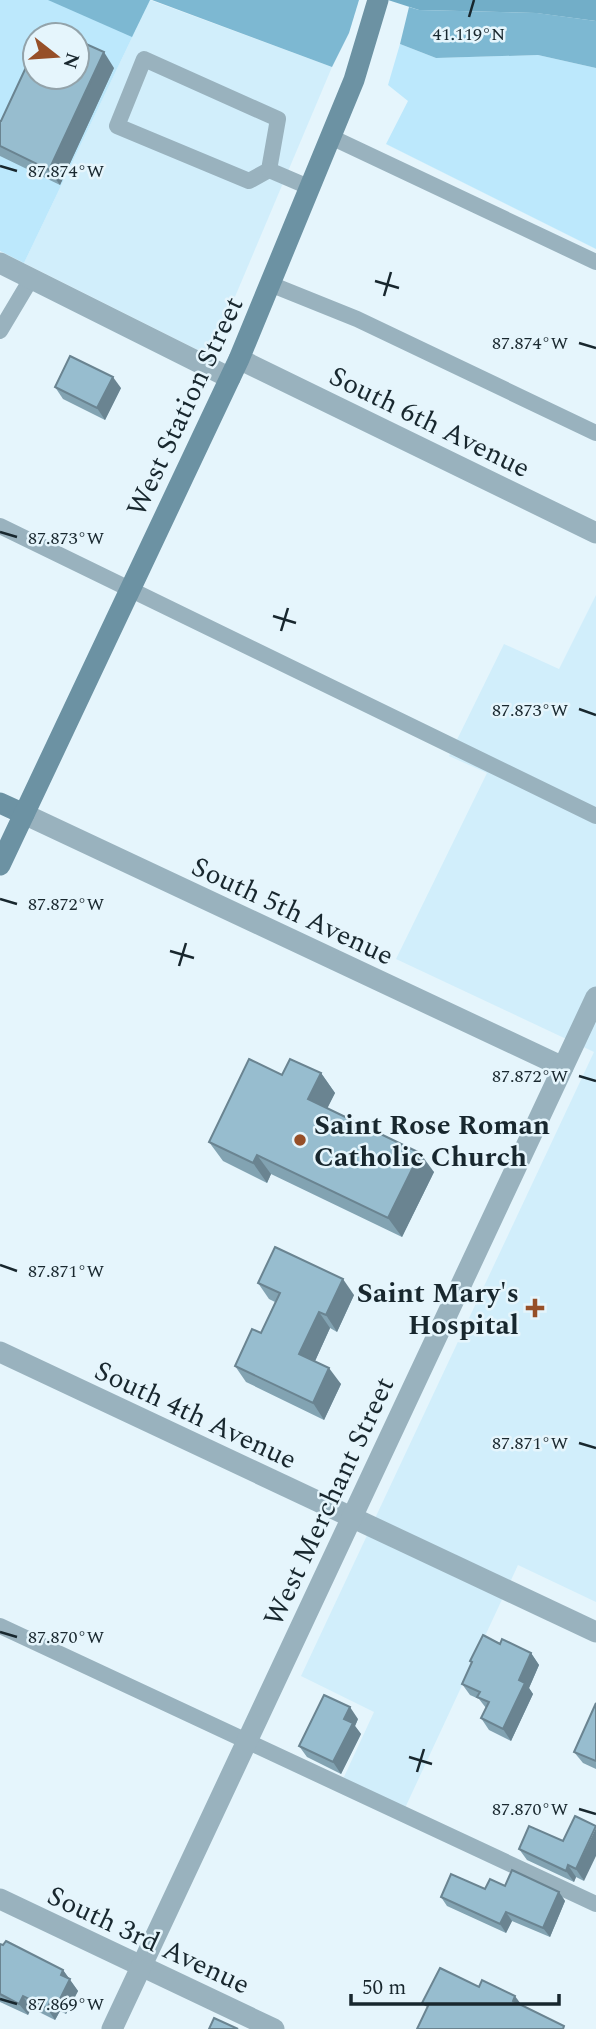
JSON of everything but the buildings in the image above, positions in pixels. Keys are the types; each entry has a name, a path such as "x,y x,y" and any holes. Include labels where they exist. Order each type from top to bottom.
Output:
{"main road":[{"name":"West Station Street","path":"0,865 234,368 354,80 378,0"},
{"name":"South 5th Avenue","path":"0,803 24,814"}],"street":[{"name":"South 6th Avenue","path":"0,263 596,533"},
{"name":"South 5th Avenue","path":"24,814 563,1067"},
{"name":"West Merchant Street","path":"111,2029 596,997"},
{"name":"South 4th Avenue","path":"0,1352 596,1632"},
{"name":"South 3rd Avenue","path":"0,1899 274,2029"}],"lane":[{"path":"144,60 278,119 269,170 249,181 117,126 144,60"},
{"path":"331,137 596,262"},
{"path":"269,170 311,188"},
{"path":"0,331 31,279"},
{"path":"270,284 357,319 596,433"},
{"path":"0,526 596,816"},
{"path":"0,1626 596,1904"}],"shaded area":[{"path":"0,0 150,0 24,263 0,251"},
{"path":"48,0 150,0 132,37"},
{"path":"150,0 332,67 210,356 24,263"},
{"path":"152,0 359,0 349,33 332,67"},
{"path":"388,0 596,0 596,21 536,13 419,10"},
{"path":"409,7 419,10 537,13 596,21 596,68 538,55 436,58 400,44"},
{"path":"400,44 436,58 538,55 596,68 596,249 386,144 408,101 388,85"},
{"name":"Saint Mary's Hospital","path":"596,595 596,1602 518,1565 405,1808 343,1779 374,1712 301,1676 594,1052 396,959 487,773 449,756 504,644 559,669"}],"place":[{"name":"Saint Rose Roman Catholic Church","path":"300,1140"},
{"name":"Saint Mary's Hospital","path":"535,1308"}]}
